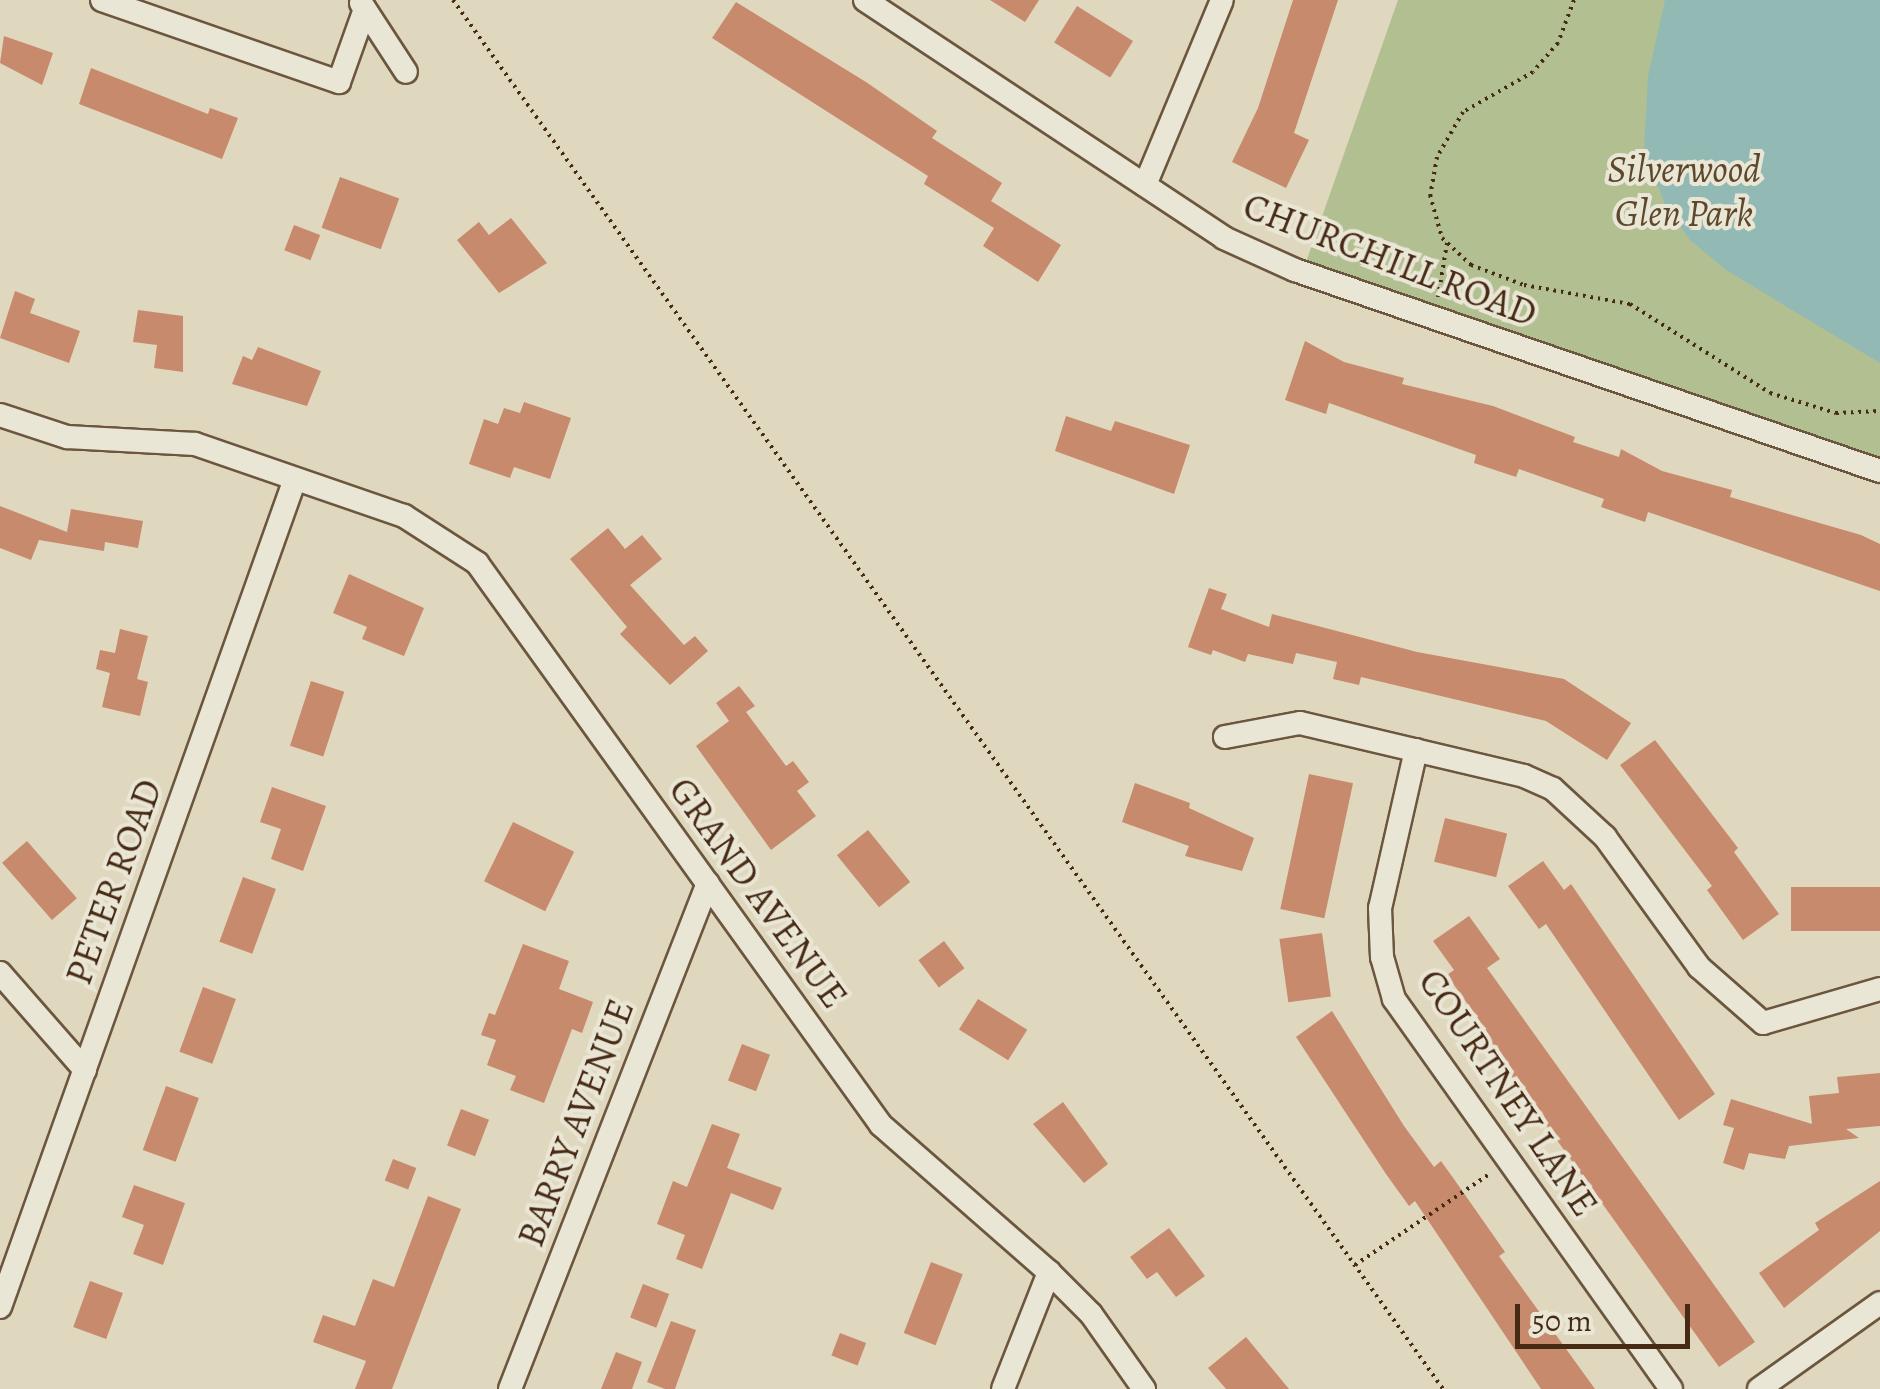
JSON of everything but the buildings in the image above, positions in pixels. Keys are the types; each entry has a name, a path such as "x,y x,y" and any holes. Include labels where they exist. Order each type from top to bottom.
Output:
{"street":[{"path":"102,0 339,82 362,4"},
{"name":"CHURCHILL ROAD","path":"865,0 1224,238 1435,318 1880,472"},
{"path":"1145,185 1222,0"},
{"path":"362,4 406,72"},
{"name":"GRAND AVENUE","path":"0,414 67,436 195,444 404,516 477,563 881,1126 1050,1272 1090,1314 1144,1389"},
{"name":"PETER ROAD","path":"0,1307 294,480"},
{"path":"1226,737 1300,723 1524,776 1574,803 1700,967 1762,1023 1880,989"},
{"name":"COURTNEY LANE","path":"1416,750 1380,908 1382,957 1394,999 1671,1389"},
{"name":"BARRY AVENUE","path":"510,1389 708,883"},
{"path":"0,973 85,1070"},
{"path":"1003,1389 1050,1272"},
{"path":"1759,1389 1880,1303"}],"path":[{"path":"453,0 1442,1389"},
{"path":"1574,0 1558,42 1533,72 1463,112 1437,157 1430,195 1447,243 1470,265 1524,285 1630,304 1669,324 1770,394 1836,413 1880,411"},
{"path":"1435,318 1447,243"},
{"path":"1354,1266 1508,1161"}],"green space":[{"name":"Silverwood Glen Park","path":"1398,0 1880,0 1880,462 1305,265"}],"water":[{"path":"1665,0 1880,0 1880,363 1726,270 1689,239 1665,204 1644,151 1648,76"}]}
